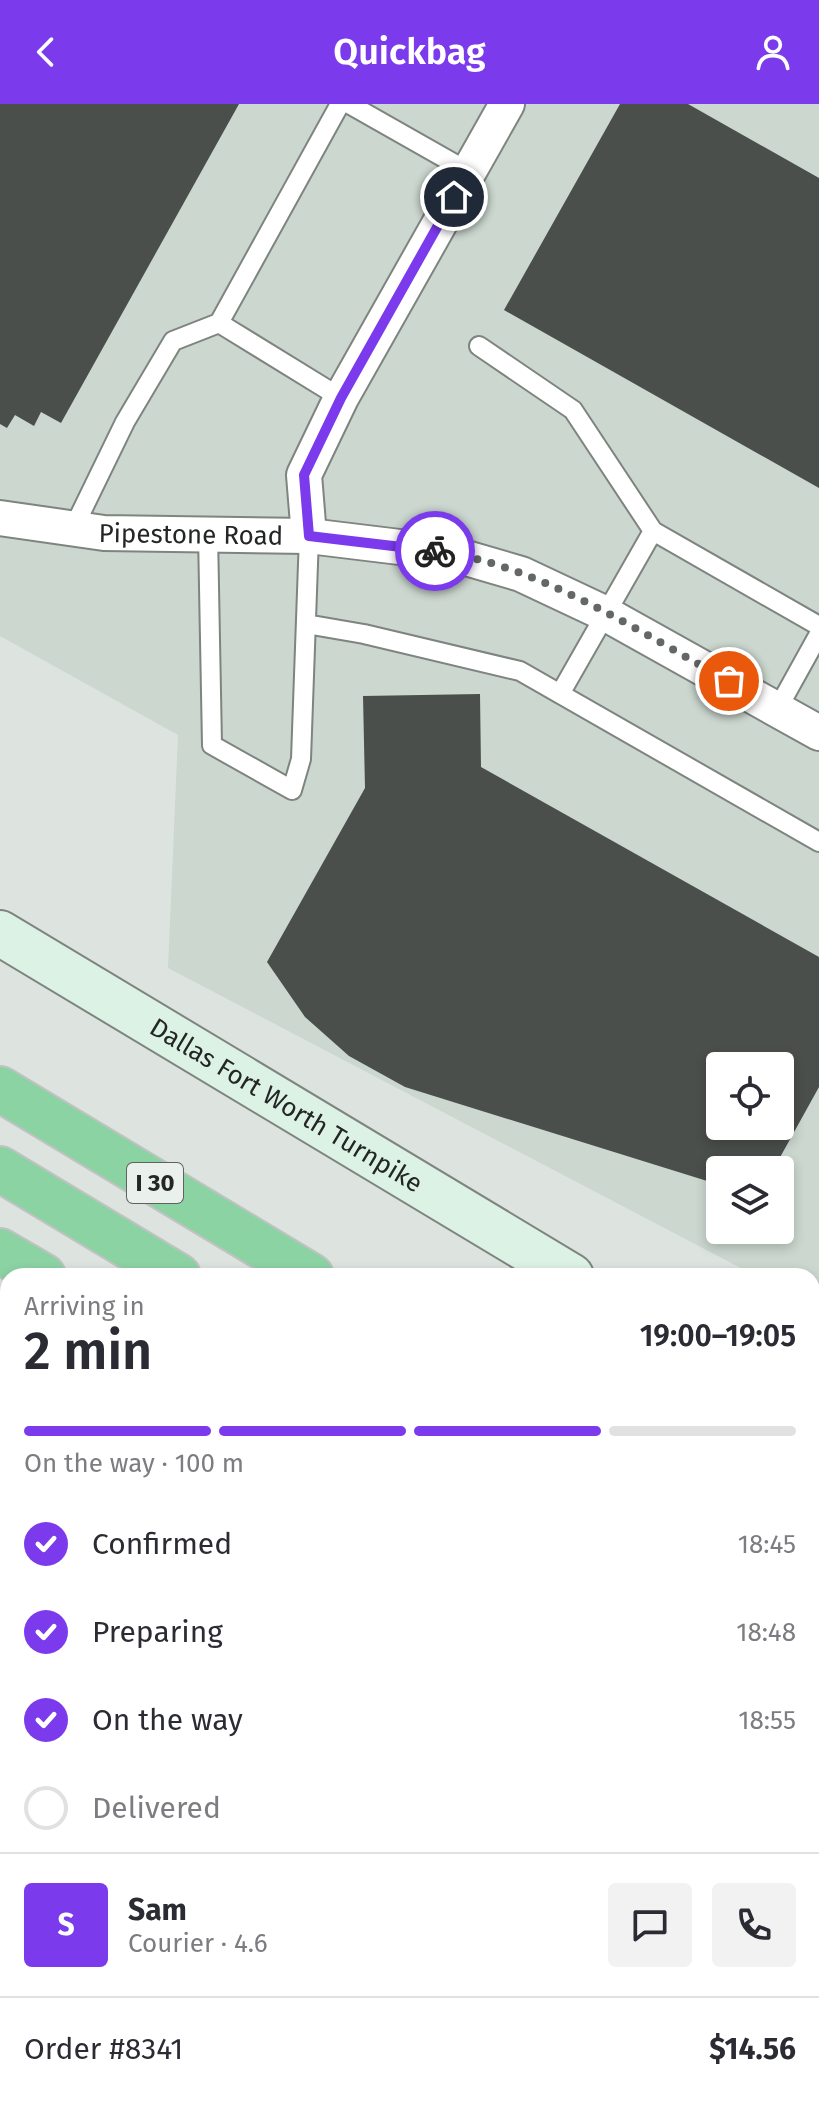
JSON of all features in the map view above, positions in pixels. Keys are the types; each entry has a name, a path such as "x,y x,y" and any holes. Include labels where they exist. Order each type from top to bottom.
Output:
{"highway":[{"name":"I 30","path":"0,1089 298,1268"},
{"path":"0,1169 165,1268"},
{"path":"0,1251 29,1268"}],"main road":[{"name":"Dallas Fort Worth Turnpike","path":"0,933 558,1268"}],"street":[{"path":"309,536 304,475 341,398 507,104"},
{"name":"Pipestone Road","path":"0,518 104,533 309,536 449,553 521,574 606,614 819,733"}],"lane":[{"path":"73,529 125,422 173,341 219,323 340,104"},
{"path":"349,104 469,172"},
{"path":"219,323 341,398"},
{"path":"479,346 573,410 653,531 819,626"},
{"path":"560,694 653,531"},
{"path":"208,534 212,745 292,790 301,759 309,536"},
{"path":"306,624 364,634 520,671 819,842"},
{"path":"778,708 819,634"}],"shaded area":[{"path":"0,104 819,104 819,1268 741,1268 168,968 178,735 0,636"}],"building":[{"path":"0,104 239,104 61,423 41,412 34,426 15,415 7,428 0,424"},
{"path":"620,104 688,104 819,178 819,488 504,310"},
{"path":"480,694 481,767 819,957 819,1087 794,1132 794,1052 706,1052 706,1140 790,1140 781,1156 706,1156 706,1181 405,1087 349,1056 305,1017 267,962 365,788 363,696"}],"way so far":[{"path":"435,551 521,574 606,614 729,681"}],"route":[{"path":"435,551 309,536 304,475 341,398 454,197"}]}
